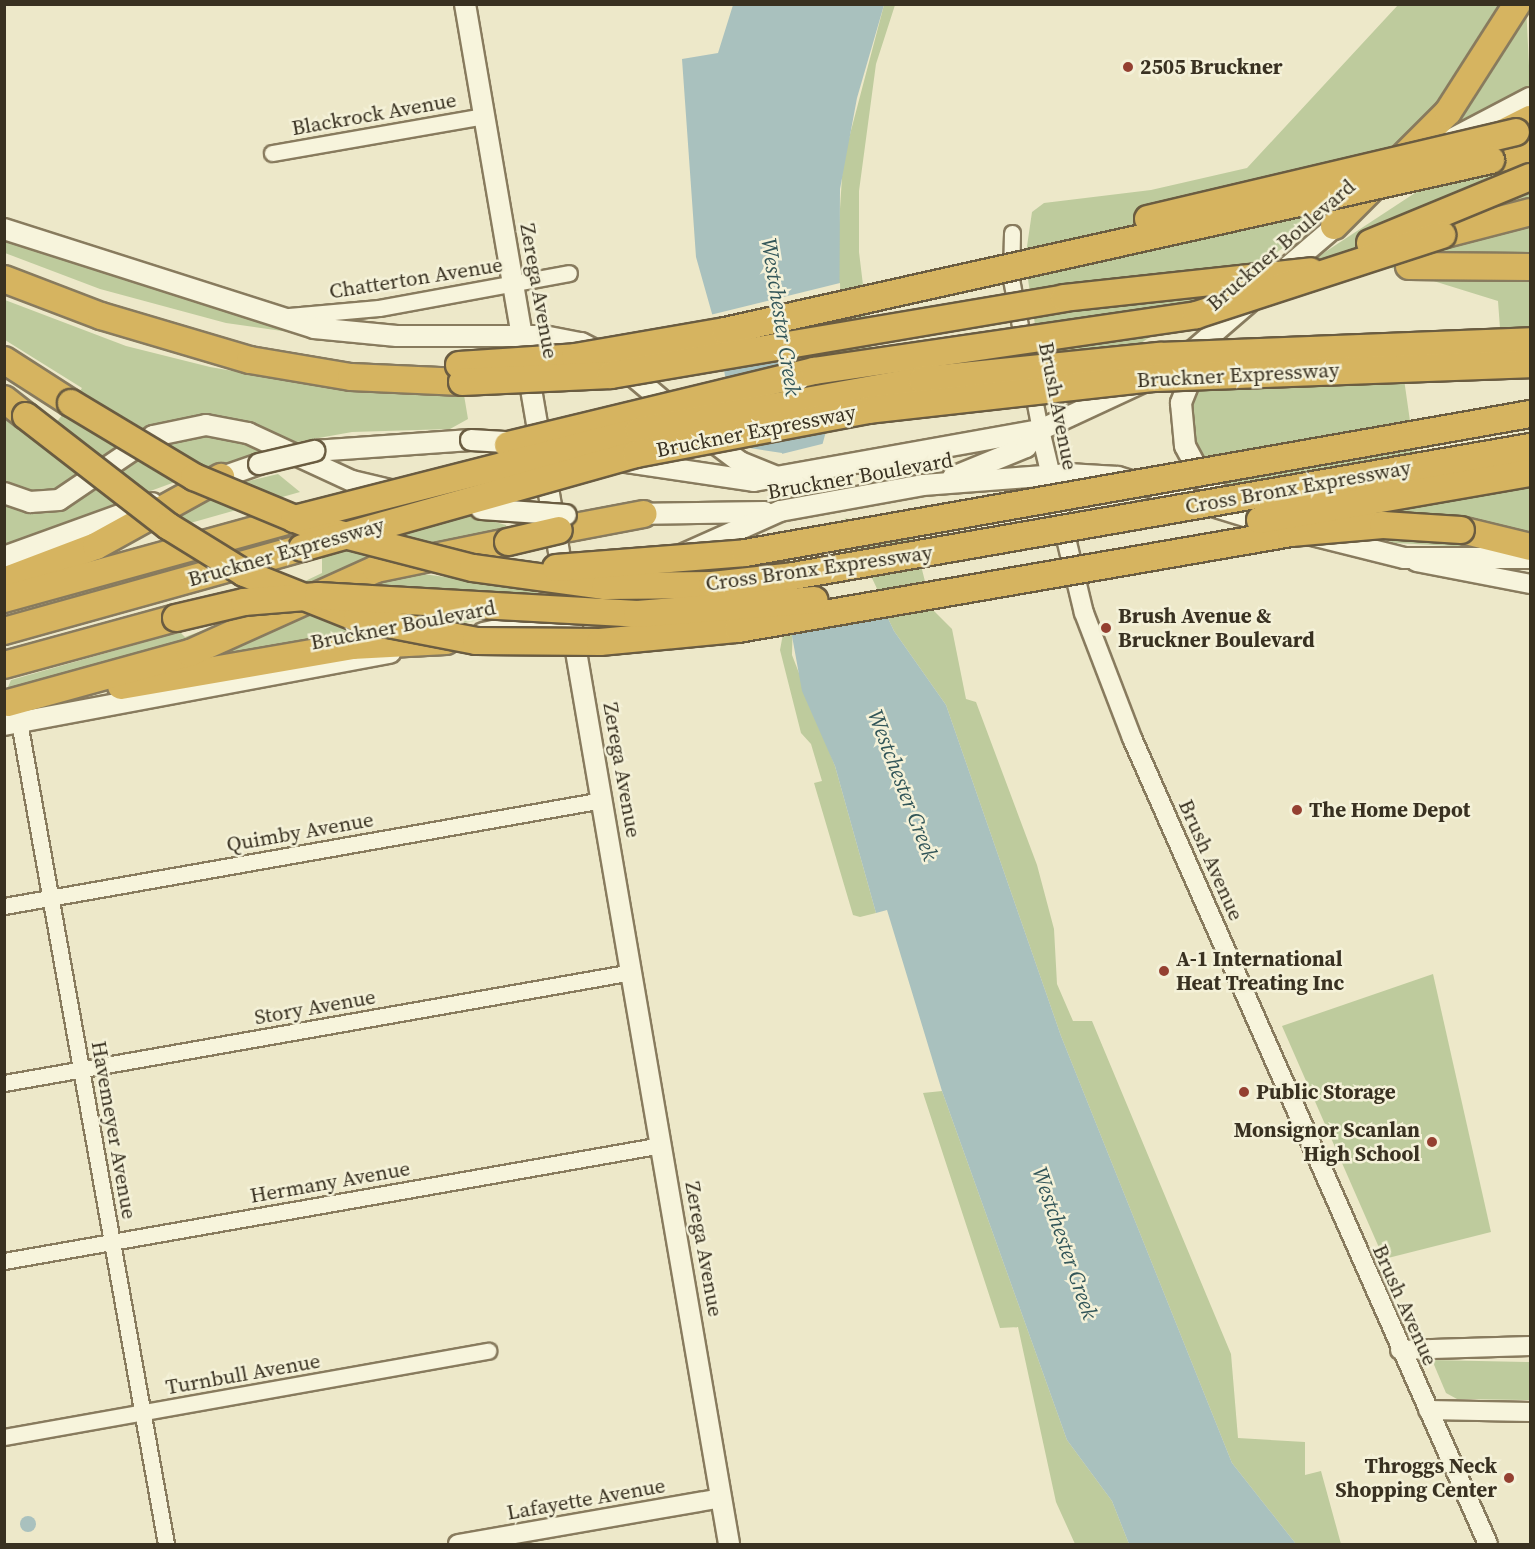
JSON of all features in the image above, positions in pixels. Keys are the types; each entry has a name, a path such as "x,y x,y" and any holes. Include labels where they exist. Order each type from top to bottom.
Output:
{"highway":[{"path":"1334,226 1448,112 1517,4"},
{"path":"1334,226 1530,119"},
{"path":"627,349 1530,129"},
{"path":"460,374 627,349 752,326 1530,152"},
{"path":"1103,329 1237,292 1530,177"},
{"path":"293,516 529,439 762,381 918,353 1103,329 1247,302 1449,233 1530,212"},
{"path":"4,279 101,316 277,353 460,374 630,373 1189,282 1354,268 1530,267"},
{"name":"Bruckner Expressway","path":"4,599 293,516 630,433 922,380 1160,356 1530,341"},
{"name":"Cross Bronx Expressway","path":"4,360 71,403 217,488 317,528 418,556 578,585 730,583 1530,447"},
{"name":"Bruckner Expressway","path":"4,631 636,454 878,409 1155,378 1530,364"},
{"path":"4,399 181,535 244,573 357,618 476,641 606,642 738,629 1291,532 1383,525 1461,530"},
{"path":"418,556 554,568 686,561 1530,414"},
{"path":"4,666 176,618 250,601 318,596 609,614 716,612 838,596 1530,473"},
{"path":"4,581 96,546 221,477"},
{"path":"9,713 190,652 376,569 508,542 590,521 644,514"},
{"path":"1210,529 1374,519 1461,530 1530,547"},
{"path":"9,713 352,646 447,641"}],"main road":[{"name":"Zerega Avenue","path":"465,4 729,1545"},
{"name":"Bruckner Boulevard","path":"4,557 221,477 260,464 314,451 471,440 523,443 720,479 778,477 1040,430 1115,398 1223,329 1334,226 1442,144 1530,98"},
{"name":"Bruckner Boulevard","path":"4,229 268,315 369,334 522,335 570,340 603,352 730,456 778,477"},
{"path":"1223,329 1197,363 1183,395 1185,446 1215,492 1266,522"},
{"path":"4,493 30,502 59,500 146,439 175,428 206,425 248,433 370,486 481,509 644,514 780,511"},
{"path":"940,483 1026,447 1040,430"},
{"name":"Bruckner Boulevard","path":"447,641 594,610 667,563 780,511 940,483 1048,475 1118,477 1376,553 1444,560 1530,558"}],"street":[{"name":"Blackrock Avenue","path":"272,153 484,116"},
{"name":"Brush Avenue","path":"1012,233 1011,279 1048,475 1084,613 1132,738 1400,1350 1488,1545"},
{"name":"Chatterton Avenue","path":"268,315 379,308 569,273"},
{"path":"1376,553 1530,584"},
{"name":"Havemeyer Avenue","path":"9,713 51,897 166,1545"},
{"name":"Quimby Avenue","path":"4,906 603,800"},
{"name":"Story Avenue","path":"4,1083 632,972"},
{"name":"Hermany Avenue","path":"4,1261 662,1145"},
{"path":"1400,1350 1530,1346"},
{"name":"Turnbull Avenue","path":"4,1437 488,1352"},
{"path":"1428,1410 1530,1412"},
{"name":"Lafayette Avenue","path":"458,1545 721,1498"}],"green space":[{"path":"884,5 895,5 876,64 859,191 859,252 874,376 839,384 837,256 843,161"},
{"path":"1398,5 1509,5 1431,122 1298,238 1138,345 1042,370 1025,260 1032,212 1044,203 1151,190 1247,168"},
{"path":"1526,5 1530,86 1449,127 1470,105"},
{"path":"1530,167 1530,354 1502,356 1498,301 1340,252 1284,279 1421,189"},
{"path":"4,239 296,333 226,323 100,289 5,253"},
{"path":"5,300 126,346 210,367 325,387 464,395 468,419 450,429 352,432 291,443 232,419 183,418 150,428 63,490 40,494 10,487 5,483 4,406 45,438 82,388 5,340"},
{"path":"1400,351 1416,463 1530,444 1530,550 1395,543 1230,488 1195,452 1188,418 1193,385"},
{"path":"206,434 263,450 5,544 4,502 65,506 165,440"},
{"path":"278,474 300,492 155,533 148,524 240,483"},
{"path":"472,516 506,525 507,533 304,590 299,584 322,573 322,554"},
{"path":"840,517 913,534 932,609 952,629 966,699 976,702 1037,865 1054,929 1057,984 1073,1021 1092,1021 1231,1354 1238,1438 1305,1442 1305,1475 1321,1471 1341,1544 1296,1544 1232,1463 1061,1036 946,705 894,631"},
{"path":"400,571 536,589 539,605 470,622 187,663"},
{"path":"794,574 792,655 835,766 876,913 860,917 853,915 814,783 822,781 811,744 801,733 780,650"},
{"path":"242,616 229,629 5,694 11,680 180,632 185,637"},
{"path":"1433,974 1491,1232 1384,1259 1282,1026"},
{"path":"942,1091 1067,1440 1112,1501 1129,1544 1075,1544 1056,1502 1018,1327 1000,1328 923,1093"},
{"path":"1432,1360 1530,1362 1530,1400 1457,1399 1446,1393"}],"water":[{"name":"Westchester Creek","path":"733,5 884,5 857,98 840,189 839,384 822,446 834,504 894,631 946,705 1061,1036 1232,1463 1296,1544 1129,1544 1112,1501 1067,1440 942,1091 887,910 876,913 835,766 802,691 790,625 799,562 782,453 737,446 718,335 696,257 682,59 718,53"},
{"path":"28,1516 36,1524 28,1532 20,1524"}],"pier":[{"path":"840,283 842,350 722,371 710,315"},
{"path":"826,443 845,520 795,532 776,456"},
{"path":"846,523 888,612 789,610 796,562 792,533"}],"place":[{"name":"2505 Bruckner","path":"1128,67"},
{"name":"Brush Avenue & Bruckner Boulevard","path":"1106,628"},
{"name":"The Home Depot","path":"1297,810"},
{"name":"A-1 International Heat Treating Inc","path":"1164,971"},
{"name":"Public Storage","path":"1244,1092"},
{"name":"Monsignor Scanlan High School","path":"1432,1142"},
{"name":"Throggs Neck Shopping Center","path":"1509,1478"}]}
